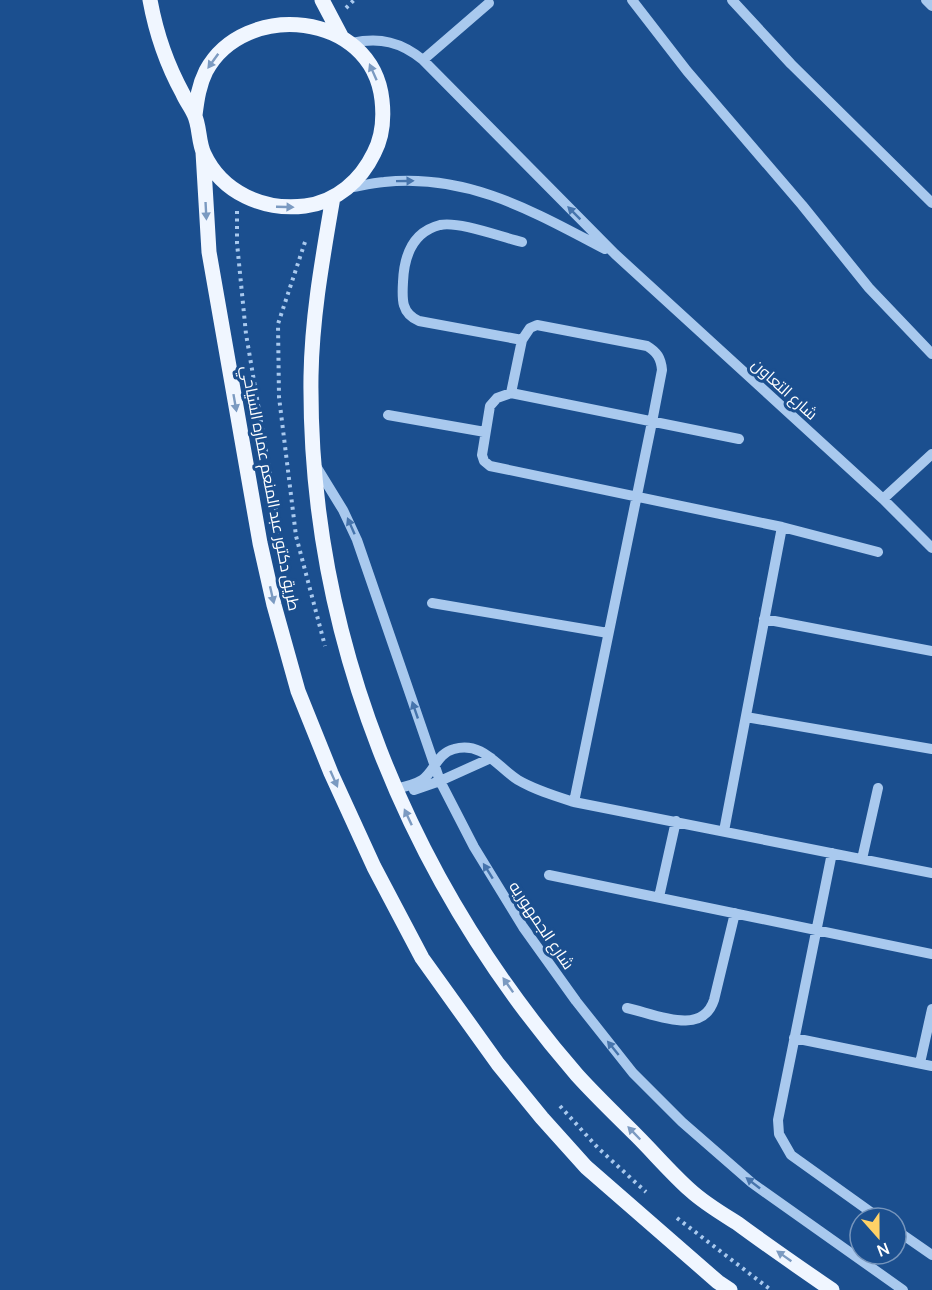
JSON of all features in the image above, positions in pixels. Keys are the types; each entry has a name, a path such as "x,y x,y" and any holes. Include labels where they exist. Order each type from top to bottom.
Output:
{"main road":[{"path":"150,0 165,54 183,95 195,115 203,152 214,171 230,187 248,198 269,206 291,208 312,205 333,197 347,188 366,168 375,152 379,144 384,117 381,89 370,64 347,40 322,0"},
{"path":"195,115 198,91 207,69 220,50 238,35 260,24 283,20 307,21 329,28 347,40"},
{"name":"طريق دكتور عبد المنعم عماره السياحي","path":"203,152 208,252 258,532 274,605 298,691 374,867 422,958 498,1064 542,1118 586,1167 730,1290"},
{"path":"333,197 318,285 312,363 314,463 320,528 334,602 366,716 417,836 482,948 527,1012 578,1076 692,1192 832,1290"}],"street":[{"path":"632,0 687,72 802,205 869,288 932,354"},
{"path":"732,0 791,64 932,203"},
{"path":"926,0 932,6"},
{"path":"423,60 489,3"},
{"name":"شارع التعاون","path":"347,40 390,42 412,51 423,60 615,254 883,499 932,548"},
{"name":"شارع التعاون","path":"347,188 385,182 423,181 461,185 497,196 532,211 615,254"},
{"path":"522,242 450,224 426,231 408,250 404,262 402,301 408,313 419,321 522,340"},
{"path":"511,393 522,340 530,328 545,326 647,346 659,356 662,370 574,802"},
{"path":"739,439 511,393 497,398 490,406 482,455 484,461 490,466 782,527 878,552"},
{"path":"388,414 485,432"},
{"path":"883,499 932,454"},
{"name":"شارع الجمهوريه","path":"314,463 343,510 357,540 440,781 474,847 523,927 576,1001 633,1073 682,1122 752,1183 903,1290"},
{"path":"724,831 782,527"},
{"path":"432,603 608,633"},
{"path":"764,619 932,651"},
{"path":"746,717 932,749"},
{"path":"397,792 418,783 428,775 444,753 462,747 474,748 491,758 517,780 574,802 932,873"},
{"path":"397,792 440,781 491,758"},
{"path":"862,859 878,788"},
{"path":"659,897 676,821"},
{"path":"832,853 778,1120 779,1134 791,1155 862,1206"},
{"path":"549,875 932,954"},
{"path":"627,1008 685,1022 698,1020 709,1012 735,913"},
{"path":"920,1063 932,1010"},
{"path":"794,1038 932,1066"},
{"path":"908,1238 932,1255"}]}
